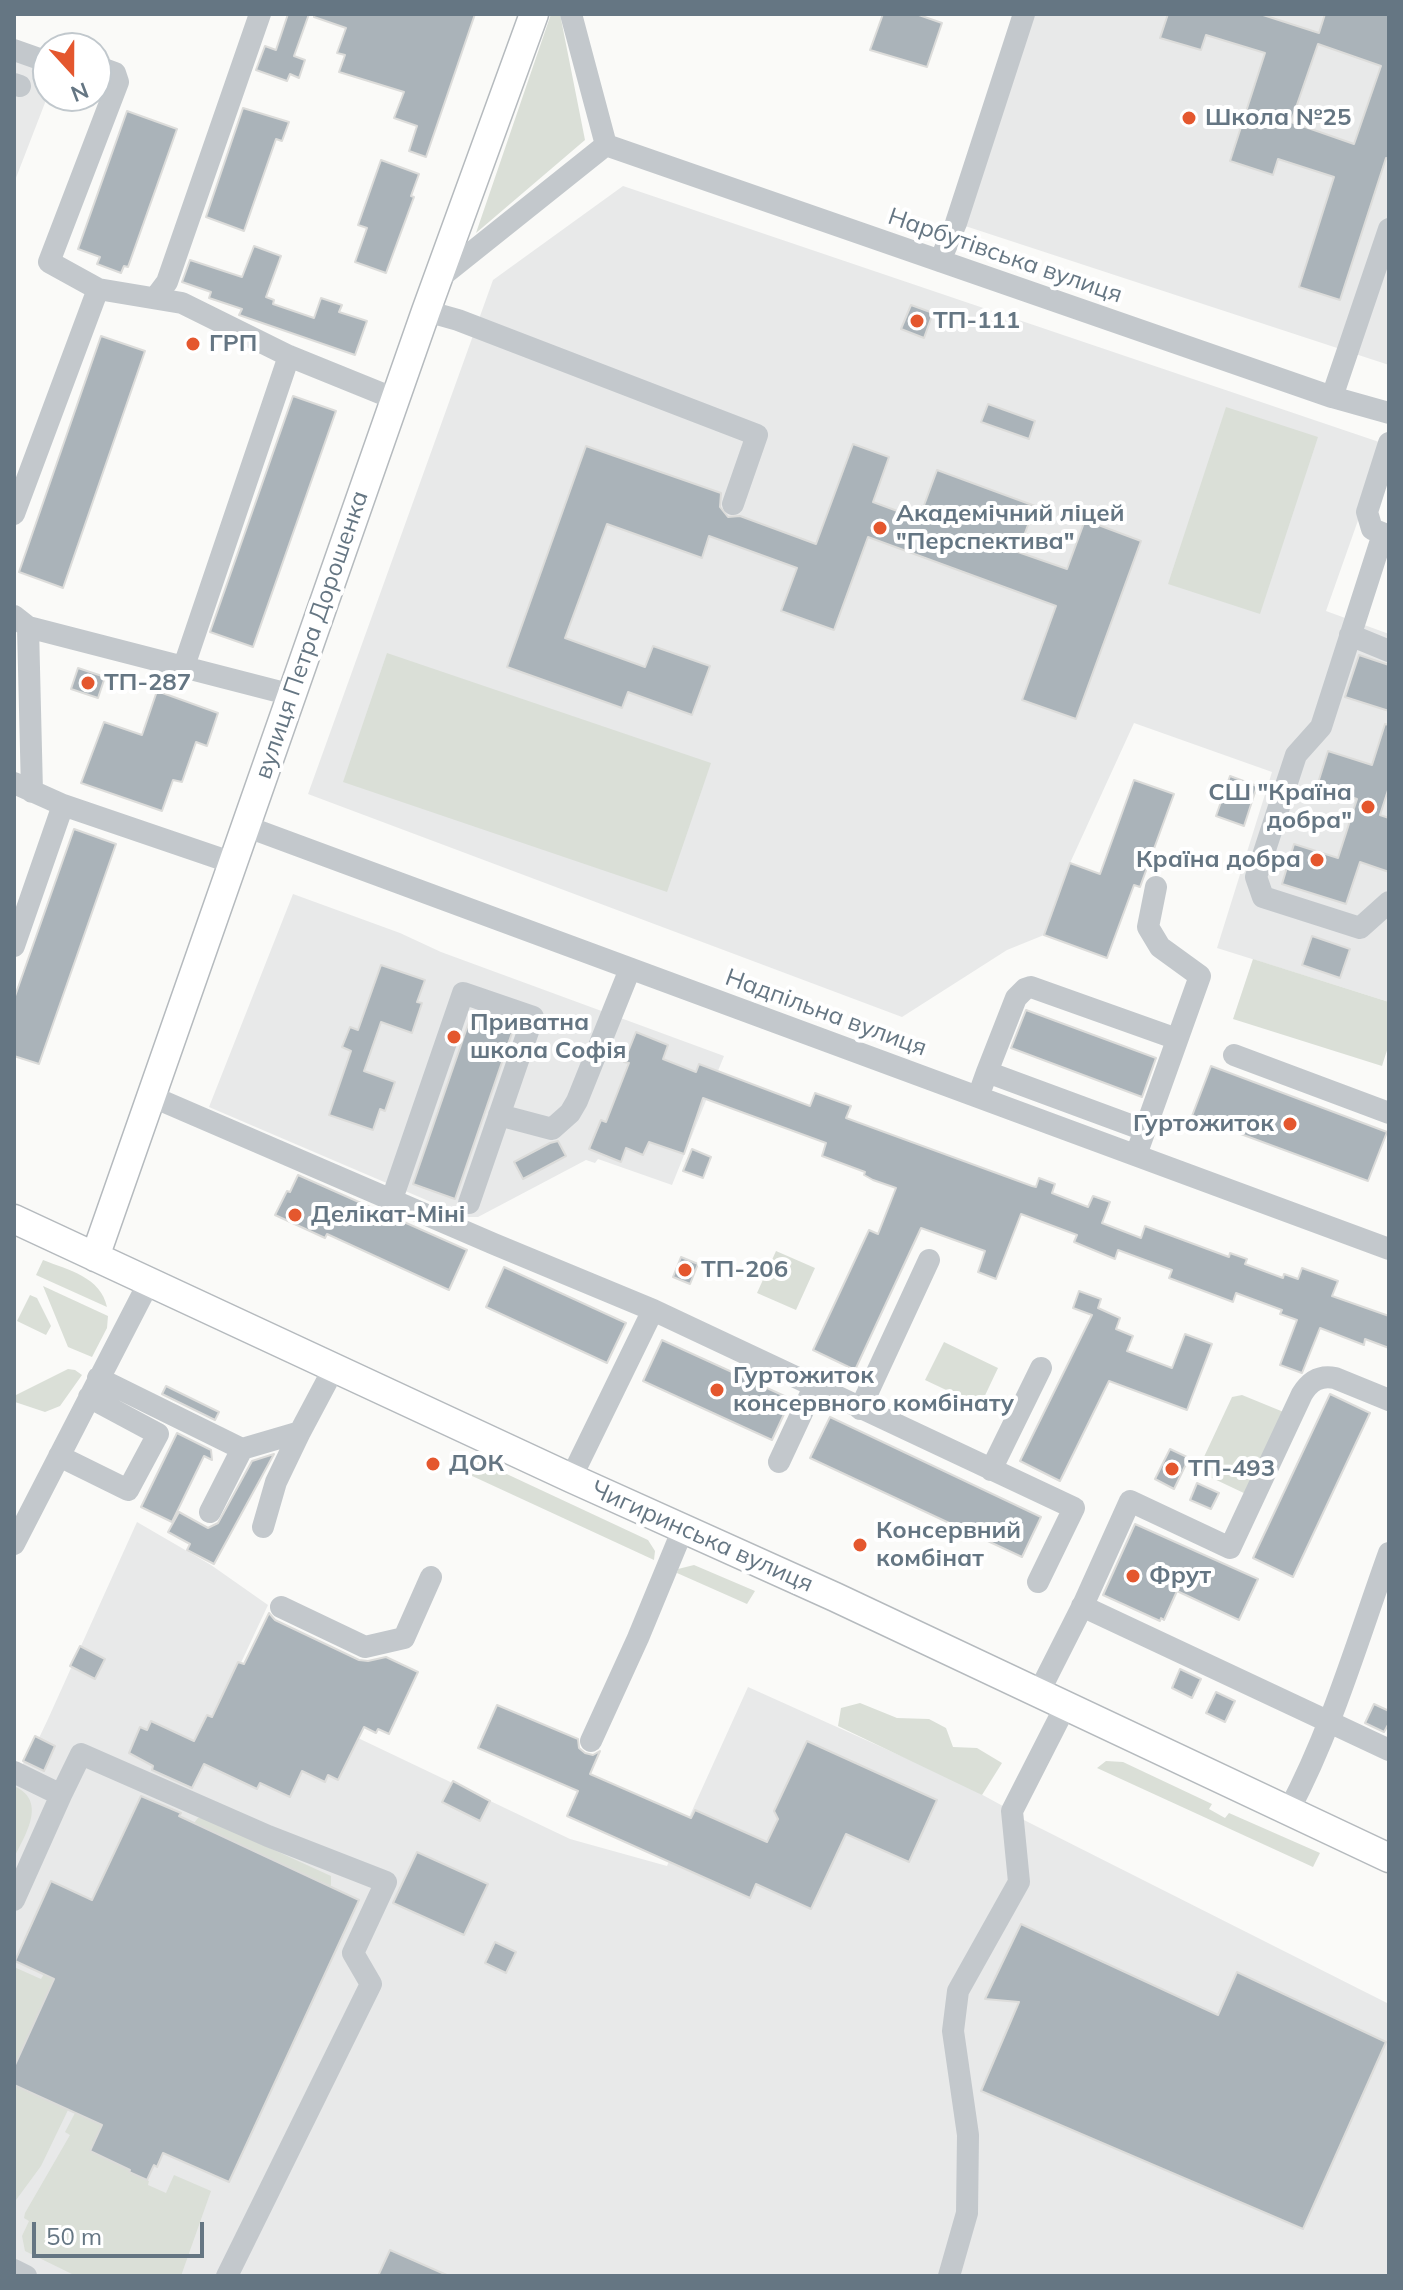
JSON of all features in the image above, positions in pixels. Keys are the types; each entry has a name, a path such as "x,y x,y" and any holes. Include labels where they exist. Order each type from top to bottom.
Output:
{"main road":[{"name":"вулиця Петра Дорошенка","path":"95,1257 426,311 534,14"},
{"name":"Чигиринська вулиця","path":"14,1219 835,1597 1389,1858"}],"street":[{"path":"155,298 167,282 260,14"},
{"path":"437,280 606,145 571,14"},
{"path":"940,261 956,223 1024,14"},
{"path":"112,72 118,82 112,95"},
{"path":"106,112 49,262 98,289 182,303 289,356 395,399"},
{"name":"Нарбутівська вулиця","path":"606,145 1332,397 1389,413"},
{"path":"1332,397 1389,229"},
{"path":"14,514 98,289"},
{"path":"426,311 757,435 733,504"},
{"path":"184,666 289,356"},
{"path":"1389,443 1367,512 1372,529 1386,535 1321,727 1296,755 1256,877 1263,897 1360,928 1389,902"},
{"path":"233,863 63,805 23,788 21,622 292,695"},
{"path":"1350,635 1389,651"},
{"path":"14,946 63,805"},
{"name":"Надпільна вулиця","path":"245,826 1389,1249"},
{"path":"1136,1155 1200,976 1160,947 1148,927 1156,887"},
{"path":"499,1115 552,1129 570,1113 630,969"},
{"path":"978,1097 1016,998 1031,987 1177,1039"},
{"path":"392,1199 463,993 533,1017 469,1203"},
{"path":"1234,1055 1389,1113"},
{"path":"987,1072 1144,1130"},
{"path":"153,1097 653,1310 1074,1508 1038,1582"},
{"path":"860,1409 929,1260"},
{"path":"14,1544 149,1282"},
{"path":"571,1478 653,1310"},
{"path":"263,1527 276,1482 334,1368"},
{"path":"991,1470 1041,1368"},
{"path":"1038,1694 1130,1501 1230,1548 1310,1383 1321,1378 1335,1378 1389,1400"},
{"path":"94,1387 242,1449 300,1432"},
{"path":"59,1456 128,1490 158,1434 94,1387"},
{"path":"779,1462 814,1387"},
{"path":"210,1512 242,1449"},
{"path":"591,1741 683,1529"},
{"path":"1289,1810 1310,1770 1329,1722 1389,1553"},
{"path":"281,1607 365,1647 404,1638 431,1577"},
{"path":"1082,1606 1389,1750"},
{"path":"949,2276 967,2213 968,2135 953,2031 958,1991 1019,1882 1012,1811 1065,1707"},
{"path":"14,1900 81,1754 268,1836 386,1882 353,1953 371,1984 227,2276"},
{"path":"14,1772 61,1795"},
{"path":"14,2270 26,2276"}],"shaded area":[{"path":"551,14 560,14 585,140 476,233"},
{"name":"Школа №25","path":"1024,14 1389,14 1389,365 956,223"},
{"path":"14,54 32,62 32,112 41,112 14,183"},
{"name":"Академічний ліцей \"Перспектива\"","path":"623,186 1385,444 1326,611 1389,634 1389,1002 1217,948 1272,772 1134,723 1070,863 1044,935 1007,950 902,1017 308,794 493,280"},
{"path":"1226,407 1318,437 1260,614 1168,584"},
{"path":"387,653 711,763 667,892 343,782"},
{"name":"Приватна школа Софія","path":"293,894 724,1056 672,1185 598,1159 595,1163 586,1160 478,1217 466,1217 209,1107"},
{"path":"1253,959 1389,1002 1389,1044 1382,1066 1233,1019"},
{"path":"776,1251 815,1268 796,1310 757,1293"},
{"path":"43,1260 73,1271 91,1282 104,1297 107,1307 36,1275"},
{"path":"43,1286 108,1316 107,1328 92,1357 68,1347"},
{"path":"30,1295 37,1298 51,1326 46,1335 17,1321"},
{"path":"944,1342 998,1368 980,1406 925,1380"},
{"path":"68,1369 82,1375 60,1406 45,1412 15,1402 16,1395"},
{"path":"1242,1395 1286,1413 1248,1495 1210,1477 1203,1459 1232,1397"},
{"path":"481,1462 648,1540 655,1551 654,1560 457,1469 457,1465"},
{"path":"137,1522 211,1565 268,1605 239,1667 358,1738 570,1839 667,1866 748,1687 957,1781 1022,1819 1389,2004 1389,2276 14,2276 14,1785 35,1736 39,1738 48,1719"},
{"path":"694,1565 755,1591 747,1604 677,1573 678,1569"},
{"path":"860,1703 897,1718 929,1719 946,1728 953,1747 977,1748 1002,1763 982,1795 838,1726 841,1708"},
{"path":"1106,1761 1123,1762 1212,1804 1209,1809 1225,1818 1229,1813 1320,1853 1313,1867 1097,1768"},
{"path":"14,1786 24,1792 32,1809 28,1829 14,1858"},
{"path":"198,1818 331,1876 331,1886 194,1823"},
{"path":"14,1967 41,1979 44,1974 54,1978 14,2067"},
{"path":"16,2086 68,2110 41,2166 16,2200 14,2089"},
{"path":"75,2113 143,2143 129,2172 149,2181 148,2185 166,2193 174,2175 211,2191 181,2276 76,2276 25,2251 22,2236 29,2221 24,2218 25,2213 70,2135 65,2132"}],"building":[{"path":"288,14 309,14 294,56 305,60 299,78 290,74 287,81 256,70 265,46 276,50"},
{"path":"314,14 475,14 426,157 409,151 417,126 394,118 404,92 339,72 345,55 337,53 346,28 314,17"},
{"path":"883,14 916,14 942,23 927,67 870,50"},
{"path":"1168,14 1260,14 1319,33 1325,14 1389,14 1389,159 1386,158 1340,300 1299,287 1334,177 1278,159 1273,175 1230,161 1265,53 1206,35 1201,50 1160,38","holes":["1318,44 1381,66 1354,144 1291,122"]},
{"path":"243,108 289,122 282,141 276,139 244,231 206,217"},
{"path":"127,111 177,129 128,267 124,266 121,273 97,264 100,257 78,249"},
{"path":"381,160 419,174 411,196 414,197 386,273 355,262 367,228 358,225"},
{"path":"254,246 281,256 266,297 274,300 273,304 314,318 321,298 342,305 339,312 367,321 355,355 239,315 242,309 209,298 211,292 182,282 190,260 242,277"},
{"name":"ТП-111","path":"911,305 933,313 924,338 901,329"},
{"path":"101,336 145,351 63,588 19,572"},
{"path":"293,396 336,411 253,647 210,632"},
{"path":"988,404 1035,421 1029,439 981,422"},
{"path":"853,444 889,457 873,502 919,519 937,470 1035,506 1018,552 1067,569 1085,520 1141,541 1076,719 1022,700 1056,606 868,537 834,630 781,611 797,568 709,536 702,558 607,524 565,638 645,667 653,646 710,666 692,715 628,692 622,708 507,667 586,446 721,493 720,507 728,517 740,516 816,544"},
{"path":"1359,655 1389,665 1389,711 1345,697"},
{"name":"ТП-287","path":"78,668 105,677 98,698 71,689"},
{"path":"157,691 218,713 207,746 196,742 182,782 173,780 162,811 81,783 104,722 142,735"},
{"name":"СШ \"Країна добра\"","path":"1385,724 1389,725 1389,787 1380,815 1389,818 1389,872 1360,862 1346,904 1282,884 1294,844 1338,858 1357,799 1317,786 1328,751 1372,765"},
{"path":"1230,776 1257,786 1244,826 1216,816"},
{"path":"1134,780 1174,794 1140,887 1134,885 1107,958 1044,935 1070,863 1100,874"},
{"path":"74,829 116,844 39,1064 14,1056 14,999"},
{"path":"1312,936 1350,949 1340,978 1302,965"},
{"path":"381,965 425,980 417,1002 422,1003 412,1033 381,1022 364,1071 395,1082 385,1111 380,1109 373,1130 329,1115 351,1051 342,1047 350,1027 358,1030"},
{"path":"1026,1010 1156,1058 1142,1097 1011,1048"},
{"path":"472,1013 514,1027 455,1199 413,1184"},
{"path":"636,1032 668,1045 663,1059 696,1072 699,1064 810,1106 815,1093 851,1106 846,1118 1032,1186 1036,1187 1039,1178 1055,1184 1052,1193 1088,1207 1093,1196 1110,1202 1102,1223 1141,1238 1145,1226 1229,1257 1230,1253 1247,1259 1245,1264 1283,1278 1284,1274 1298,1279 1302,1268 1338,1281 1332,1296 1389,1316 1389,1348 1365,1339 1364,1345 1320,1328 1302,1373 1280,1365 1297,1320 1280,1314 1282,1310 1236,1293 1233,1302 1169,1278 1172,1270 1118,1250 1115,1259 1074,1242 1077,1235 1021,1214 996,1279 978,1272 985,1251 921,1228 855,1370 813,1350 869,1230 878,1234 896,1188 822,1156 826,1143 703,1098 684,1154 649,1142 643,1155 626,1148 621,1162 589,1149 601,1120 606,1122 629,1063 624,1062"},
{"name":"Гуртожиток","path":"1211,1066 1387,1132 1368,1181 1192,1116"},
{"path":"558,1141 566,1156 523,1179 514,1162"},
{"path":"692,1149 711,1157 703,1178 683,1171"},
{"path":"298,1175 467,1250 449,1290 327,1234 325,1238 275,1215"},
{"name":"ТП-206","path":"681,1257 698,1264 690,1284 673,1277"},
{"path":"504,1267 626,1323 607,1363 486,1307"},
{"path":"1079,1291 1101,1299 1098,1308 1120,1318 1116,1329 1133,1336 1127,1351 1172,1368 1185,1334 1212,1344 1187,1410 1109,1381 1060,1481 1020,1461 1092,1315 1073,1308"},
{"name":"Гуртожиток консервного комбінату","path":"662,1340 791,1399 772,1440 643,1381"},
{"path":"166,1386 219,1412 215,1420 162,1394"},
{"path":"1330,1394 1370,1413 1293,1577 1253,1558"},
{"path":"830,1417 1041,1517 1022,1557 810,1458"},
{"path":"177,1433 211,1450 212,1460 204,1456 172,1522 141,1507"},
{"name":"ТП-493","path":"1170,1449 1189,1458 1174,1489 1155,1479"},
{"path":"274,1454 214,1564 187,1550 190,1544 168,1532 179,1512 208,1528 218,1523 252,1461"},
{"path":"1197,1483 1219,1493 1211,1509 1190,1500"},
{"path":"1135,1524 1258,1579 1239,1620 1177,1591 1164,1620 1161,1618 1160,1621 1103,1595"},
{"path":"269,1613 275,1620 359,1660 386,1657 418,1672 389,1734 378,1729 376,1733 364,1727 338,1780 328,1775 325,1782 302,1771 290,1797 260,1783 257,1789 204,1764 192,1788 152,1770 153,1766 129,1753 140,1727 147,1730 151,1721 194,1741 207,1715 212,1717 238,1662 244,1664"},
{"path":"80,1646 105,1659 95,1679 70,1666"},
{"path":"1180,1669 1201,1679 1192,1698 1172,1688"},
{"path":"1216,1692 1235,1701 1225,1722 1206,1713"},
{"path":"1374,1704 1389,1711 1389,1723 1384,1732 1365,1723"},
{"path":"497,1705 578,1739 579,1748 585,1753 593,1755 600,1751 590,1774 691,1818 695,1810 767,1842 778,1819 774,1811 807,1741 937,1800 909,1862 846,1834 811,1909 756,1884 750,1898 567,1816 578,1791 478,1748"},
{"path":"35,1736 55,1746 44,1771 23,1761"},
{"path":"453,1781 490,1801 480,1821 442,1802"},
{"path":"141,1796 359,1900 229,2182 163,2153 147,2180 129,2172 90,2151 102,2125 14,2085 14,2067 54,1979 15,1961 51,1881 92,1900"},
{"path":"417,1852 488,1884 464,1935 393,1903"},
{"path":"1021,1924 1218,2015 1237,1972 1386,2042 1303,2229 981,2091 1019,2002 985,1999"},
{"path":"495,1942 516,1952 506,1973 485,1963"},
{"path":"390,2250 449,2276 378,2276"}],"place":[{"name":"Школа №25","path":"1189,118"},
{"name":"ТП-111","path":"917,321"},
{"name":"ГРП","path":"193,344"},
{"name":"Академічний ліцей \"Перспектива\"","path":"880,528"},
{"name":"ТП-287","path":"88,683"},
{"name":"СШ \"Країна добра\"","path":"1368,807"},
{"name":"Країна добра","path":"1317,860"},
{"name":"Приватна школа Софія","path":"454,1037"},
{"name":"Гуртожиток","path":"1290,1124"},
{"name":"Делікат-Міні","path":"295,1215"},
{"name":"ТП-206","path":"685,1270"},
{"name":"Гуртожиток консервного комбінату","path":"717,1390"},
{"name":"ДОК","path":"433,1464"},
{"name":"ТП-493","path":"1172,1469"},
{"name":"Консервний комбінат","path":"860,1545"},
{"name":"Фрут","path":"1133,1576"}]}
